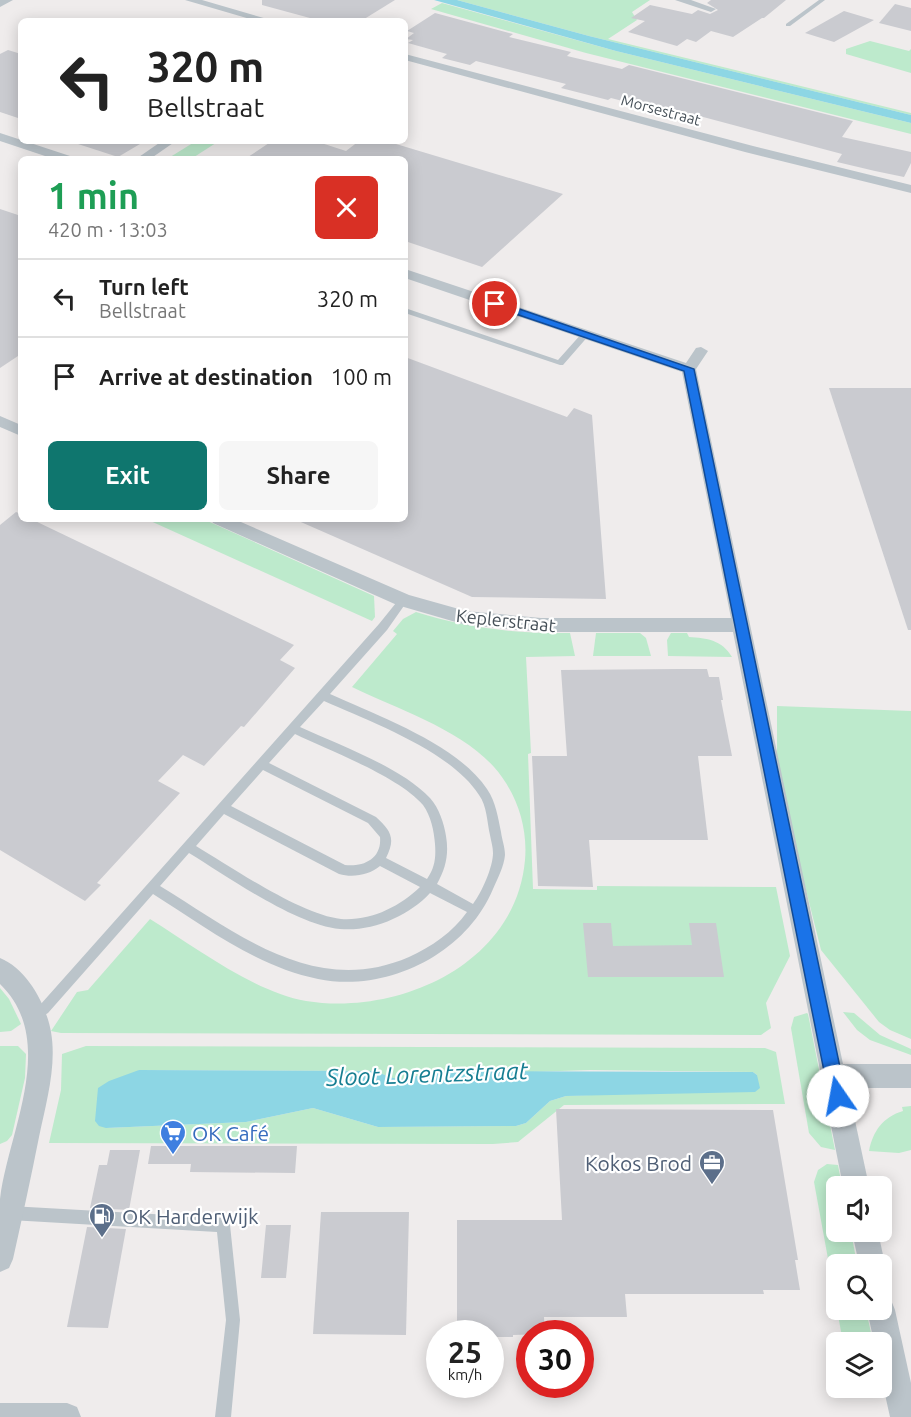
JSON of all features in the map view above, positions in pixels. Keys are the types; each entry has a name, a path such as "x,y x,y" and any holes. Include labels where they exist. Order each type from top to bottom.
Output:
{"street":[{"path":"0,4 8,0"},
{"path":"190,0 258,18"},
{"path":"680,0 711,9"},
{"name":"Morsestraat","path":"408,58 749,149 911,189"},
{"path":"0,137 18,143"},
{"path":"21,144 57,156"},
{"path":"147,156 165,144"},
{"path":"408,274 689,369"},
{"path":"701,351 689,369 854,1176"},
{"path":"0,421 18,430"},
{"name":"Keplerstraat","path":"226,522 403,600 466,618 515,624 741,625"},
{"path":"0,969 18,986 29,1003 39,1032 39,1079 0,1259"},
{"path":"833,1076 911,1076"},
{"path":"884,1320 903,1417"},
{"path":"0,1417 67,1417"}],"lane":[{"path":"788,25 822,0"},
{"path":"408,311 560,363 586,334"},
{"path":"33,1016 44,1009 383,627 403,600"},
{"path":"151,887 280,963 319,974 353,977 401,966 434,952 468,922 487,895 499,855 492,817 483,792 441,753 322,695"},
{"path":"187,846 306,914 340,924 381,919 410,904 430,886 441,862 441,831 426,801 402,783 292,728"},
{"path":"222,807 343,870 358,872 370,868 380,860 387,845 385,834 372,820 260,764"},
{"path":"380,860 476,911"},
{"path":"10,1213 223,1225 233,1320 223,1417"}],"green space":[{"path":"457,0 650,0 632,12 637,20 608,39 911,113 911,115 589,36"},
{"path":"442,3 616,51 911,123 911,134 586,53 431,9"},
{"path":"870,41 909,51 911,49 911,73 846,54 846,49"},
{"path":"191,144 214,144 196,156 172,156"},
{"path":"153,522 210,522 374,596 375,617 372,621"},
{"path":"416,612 492,629 570,633 575,656 526,657 531,753 528,754 533,889 597,890 597,886 776,887 790,956 766,1003 771,1028 761,1035 61,1033 51,1031 77,992 88,990 150,919 225,967 266,988 306,1001 342,1004 378,1000 414,990 447,975 476,954 500,928 517,897 525,860 525,835 519,810 509,787 494,767 464,742 427,721 352,687 397,634 393,631 403,619"},
{"path":"596,633 640,633 646,638 651,656 593,656"},
{"path":"671,633 687,633 689,637 714,641 724,647 732,657 668,656 667,640"},
{"path":"777,706 911,711 911,1039 890,1030 879,1022 821,950 777,774"},
{"path":"0,988 9,999 21,1024 11,1031 0,1032"},
{"path":"843,1012 854,1013 880,1035 911,1049 911,1055 870,1040 857,1030"},
{"path":"807,1013 835,1150 821,1147 809,1133 791,1028 794,1017"},
{"path":"0,1046 18,1046 26,1054 25,1078 12,1135 0,1144"},
{"path":"86,1046 765,1048 776,1052 785,1104 564,1105 518,1142 493,1144 49,1143 61,1090 62,1054","holes":["139,1070 377,1071 392,1078 402,1079 418,1076 590,1070 753,1072 757,1075 617,1094 566,1096 550,1101 526,1123 516,1126 378,1127 313,1108 246,1122 106,1128"]},
{"path":"911,1106 911,1150 899,1153 869,1151 873,1137 880,1126 890,1117 903,1111 902,1107"},
{"path":"827,1164 838,1165 840,1176 826,1176 826,1242 853,1242 855,1254 827,1254 814,1182 818,1170"},
{"path":"839,1320 868,1320 871,1332 841,1332"}],"water":[{"path":"434,0 457,0 589,36 911,115 911,123 616,51"},
{"name":"Sloot Lorentzstraat","path":"139,1070 377,1071 402,1079 427,1071 753,1072 757,1075 760,1088 755,1092 566,1096 550,1101 526,1123 516,1126 378,1127 313,1108 246,1122 106,1128 99,1126 95,1121 98,1088 109,1081"}],"building":[{"path":"262,0 395,0 366,18 310,18 262,5"},
{"path":"711,0 786,0 764,18 733,37 711,31 696,42 687,39 677,46 628,32 645,21 631,18 650,5 692,14 698,10 710,14 718,10 707,3"},
{"path":"895,4 911,8 911,31 879,23"},
{"path":"844,11 874,20 834,42 805,33"},
{"path":"435,13 513,34 509,37 571,52 567,56 622,69 629,65 853,121 842,137 911,152 911,163 904,177 875,171 837,162 842,154 692,114 688,118 561,88 566,84 476,61 470,65 442,58 447,54 408,43 413,40 408,38 414,33 408,30"},
{"path":"8,50 18,53 18,118 0,112 0,54"},
{"path":"78,144 140,144 120,156"},
{"path":"268,144 324,144 346,151 355,144 396,144 563,194 482,267 408,242 408,156 250,156"},
{"path":"0,209 18,215 18,356 0,368"},
{"path":"408,358 567,417 574,408 592,415 606,599 472,597 301,522 408,522"},
{"path":"829,388 911,388 911,630 908,630"},
{"path":"18,513 18,522 37,522 294,645 280,660 295,668 244,727 241,726 204,766 183,755 158,781 180,793 97,883 101,885 85,901 0,850 0,525"},
{"path":"707,669 709,677 719,677 732,756 698,756 708,840 589,840 593,887 538,886 532,756 567,756 561,670"},
{"path":"583,923 611,923 613,946 692,945 689,923 716,923 724,977 588,977"},
{"path":"556,1109 773,1110 798,1260 795,1260 800,1290 763,1290 764,1294 625,1294 627,1317 544,1317 544,1320 516,1320 516,1335 513,1337 504,1337 504,1320 457,1320 457,1220 562,1220"},
{"path":"151,1146 297,1146 295,1173 190,1172 191,1164 148,1164"},
{"path":"110,1150 140,1150 129,1210 90,1208 99,1165 107,1165"},
{"path":"321,1212 409,1212 406,1335 313,1334"},
{"path":"266,1225 291,1225 286,1278 261,1278"},
{"path":"87,1227 126,1229 108,1328 67,1327"}],"place":[{"name":"OK Café","path":"173,1156"},
{"name":"Kokos Brod","path":"712,1186"},
{"name":"OK Harderwijk","path":"102,1239"}],"route":[{"path":"495,304 689,369 838,1096"}]}
